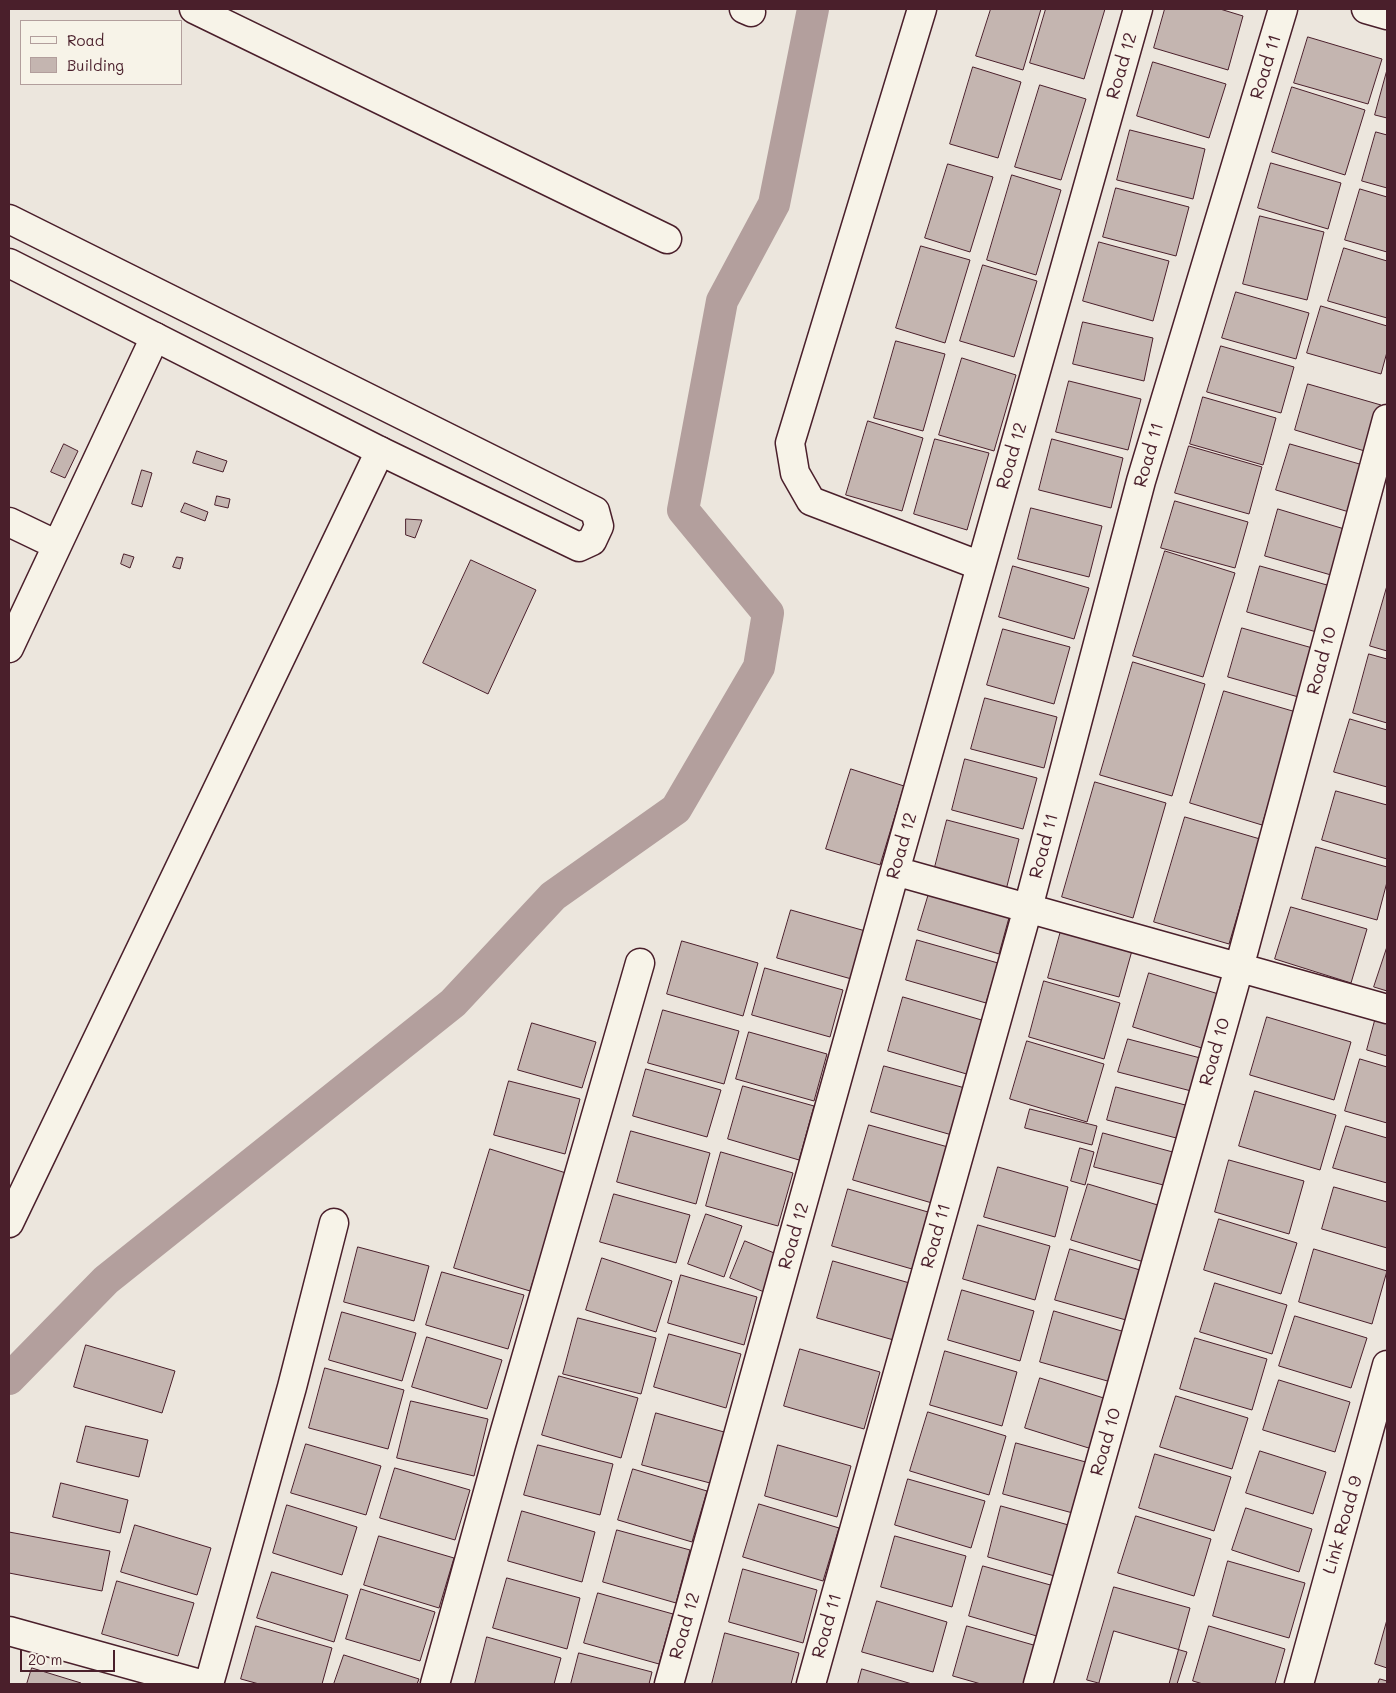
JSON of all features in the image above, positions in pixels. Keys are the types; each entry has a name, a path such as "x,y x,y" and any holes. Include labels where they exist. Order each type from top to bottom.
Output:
{"street":[{"path":"194,9 667,239"},
{"path":"922,9 790,443 795,473 811,502 981,566"},
{"name":"Road 12","path":"669,1684 895,871 1138,9"},
{"name":"Road 11","path":"811,1684 1028,908 1141,481 1283,9"},
{"path":"1366,9 1387,15"},
{"path":"9,219 595,511 600,526 592,541 579,548 380,451 9,263"},
{"path":"9,648 155,337"},
{"name":"Road 10","path":"1038,1684 1239,968 1387,418"},
{"path":"9,1223 380,451"},
{"path":"9,522 57,545"},
{"path":"895,871 1387,1009"},
{"path":"435,1684 501,1446 640,963"},
{"path":"209,1684 292,1387 334,1223"},
{"name":"Link Road 9","path":"1299,1684 1387,1365"},
{"path":"9,1631 200,1684"}],"building":[{"path":"991,9 1041,9 1023,70 976,56"},
{"path":"1046,9 1105,9 1084,79 1030,63"},
{"path":"1165,9 1220,9 1243,16 1228,70 1154,48"},
{"path":"1308,37 1382,59 1368,104 1294,83"},
{"path":"1153,62 1226,84 1209,138 1137,116"},
{"path":"973,67 1021,82 998,158 950,144"},
{"path":"1387,70 1387,118 1375,115"},
{"path":"1040,85 1086,99 1061,180 1015,167"},
{"path":"1292,87 1365,110 1345,175 1272,152"},
{"path":"1130,130 1205,149 1193,199 1117,180"},
{"path":"1376,132 1387,135 1387,188 1362,181"},
{"path":"1271,163 1341,183 1328,229 1258,208"},
{"path":"948,164 993,177 970,252 925,238"},
{"path":"1012,175 1061,190 1036,275 987,260"},
{"path":"1116,188 1189,207 1176,256 1103,237"},
{"path":"1360,189 1387,197 1387,252 1345,240"},
{"path":"1260,216 1324,232 1307,300 1243,284"},
{"path":"1099,242 1169,261 1153,321 1083,301"},
{"path":"921,246 970,260 945,343 896,328"},
{"path":"1344,248 1387,261 1387,318 1328,301"},
{"path":"983,265 1037,281 1014,357 960,341"},
{"path":"1236,292 1309,313 1296,359 1222,338"},
{"path":"1321,306 1387,326 1387,352 1381,374 1307,353"},
{"path":"1083,322 1153,338 1144,381 1073,364"},
{"path":"896,341 945,354 923,431 874,418"},
{"path":"1221,346 1294,367 1281,413 1207,392"},
{"path":"962,358 1016,375 994,451 939,435"},
{"path":"1069,381 1141,399 1128,450 1056,432"},
{"path":"1308,384 1381,405 1368,452 1295,430"},
{"path":"1203,397 1276,418 1263,465 1190,444"},
{"path":"868,421 923,438 902,511 846,495"},
{"path":"935,439 989,453 967,530 914,514"},
{"path":"1052,439 1123,458 1111,508 1039,490"},
{"path":"64,444 78,451 65,478 51,472"},
{"path":"1290,444 1363,465 1349,512 1276,490"},
{"path":"1189,446 1262,467 1249,514 1175,493"},
{"path":"197,451 227,461 223,472 193,463"},
{"path":"142,470 152,473 142,507 132,504"},
{"path":"217,496 230,499 228,508 215,505"},
{"path":"1175,501 1248,522 1235,568 1161,548"},
{"path":"185,503 208,512 205,521 181,512"},
{"path":"1031,508 1102,526 1089,577 1018,559"},
{"path":"1278,509 1351,531 1338,577 1265,556"},
{"path":"406,519 422,520 415,538 406,535"},
{"path":"1165,551 1235,573 1203,677 1133,656"},
{"path":"124,554 134,557 130,568 121,564"},
{"path":"177,557 183,558 180,569 173,567"},
{"path":"471,560 536,590 488,694 423,663"},
{"path":"1013,566 1089,588 1074,639 999,617"},
{"path":"1260,566 1334,587 1320,633 1247,612"},
{"path":"1387,586 1387,651 1370,646"},
{"path":"1242,628 1316,649 1302,698 1228,677"},
{"path":"1003,629 1070,647 1054,704 987,685"},
{"path":"1369,654 1387,659 1387,723 1353,713"},
{"path":"1133,662 1205,684 1172,796 1100,775"},
{"path":"1224,691 1296,712 1262,825 1190,803"},
{"path":"985,698 1057,717 1044,768 971,749"},
{"path":"1350,719 1387,730 1387,787 1334,772"},
{"path":"965,759 1037,778 1023,829 952,810"},
{"path":"851,769 904,786 880,865 826,849"},
{"path":"1095,782 1166,803 1133,918 1062,897"},
{"path":"1336,791 1387,805 1387,859 1322,840"},
{"path":"1185,817 1260,839 1229,944 1154,922"},
{"path":"947,820 1019,839 1006,890 934,871"},
{"path":"1316,847 1387,867 1387,882 1377,920 1302,899"},
{"path":"930,890 1010,914 999,954 918,930"},
{"path":"1291,907 1367,929 1351,983 1275,959"},
{"path":"791,910 869,932 855,980 777,958"},
{"path":"1062,927 1133,947 1119,997 1048,978"},
{"path":"917,940 998,963 986,1003 906,980"},
{"path":"682,941 758,963 743,1016 667,994"},
{"path":"1387,947 1387,991 1374,987"},
{"path":"765,968 843,990 830,1037 752,1015"},
{"path":"1149,973 1222,995 1205,1049 1133,1027"},
{"path":"1044,981 1120,1003 1104,1059 1029,1037"},
{"path":"903,997 985,1021 970,1075 888,1051"},
{"path":"663,1010 739,1031 724,1084 648,1063"},
{"path":"1267,1017 1351,1042 1334,1100 1250,1075"},
{"path":"1376,1017 1387,1020 1387,1056 1367,1050"},
{"path":"532,1023 596,1042 582,1088 518,1070"},
{"path":"749,1032 827,1054 814,1101 736,1079"},
{"path":"1128,1039 1204,1059 1195,1092 1118,1072"},
{"path":"1027,1041 1104,1064 1087,1122 1010,1099"},
{"path":"1360,1059 1387,1067 1387,1123 1345,1111"},
{"path":"884,1066 965,1088 952,1135 871,1112"},
{"path":"646,1069 721,1090 707,1137 633,1116"},
{"path":"509,1081 580,1099 565,1154 494,1135"},
{"path":"743,1086 814,1106 799,1160 728,1139"},
{"path":"1116,1087 1193,1107 1184,1140 1107,1120"},
{"path":"1255,1091 1336,1115 1320,1170 1239,1146"},
{"path":"1030,1109 1097,1126 1092,1145 1025,1128"},
{"path":"869,1125 948,1147 932,1203 853,1180"},
{"path":"1346,1126 1387,1138 1387,1183 1333,1168"},
{"path":"631,1131 710,1153 696,1204 617,1182"},
{"path":"1103,1133 1180,1154 1171,1187 1094,1167"},
{"path":"1080,1148 1094,1152 1085,1185 1071,1181"},
{"path":"490,1149 566,1173 530,1291 454,1268"},
{"path":"721,1152 793,1173 778,1226 706,1206"},
{"path":"1229,1160 1304,1181 1289,1234 1215,1212"},
{"path":"998,1167 1068,1187 1055,1237 984,1217"},
{"path":"1088,1184 1161,1206 1144,1262 1071,1240"},
{"path":"1334,1187 1387,1202 1387,1248 1322,1229"},
{"path":"848,1189 928,1212 912,1269 832,1246"},
{"path":"614,1194 690,1215 676,1263 600,1242"},
{"path":"706,1214 742,1226 724,1277 688,1264"},
{"path":"1219,1219 1297,1243 1281,1294 1204,1270"},
{"path":"978,1225 1050,1246 1035,1300 963,1279"},
{"path":"745,1241 784,1257 769,1294 730,1278"},
{"path":"358,1247 429,1266 414,1321 344,1302"},
{"path":"1070,1249 1140,1270 1126,1320 1055,1300"},
{"path":"1314,1249 1387,1271 1372,1324 1299,1302"},
{"path":"602,1258 672,1281 656,1332 586,1310"},
{"path":"833,1261 913,1284 897,1341 817,1318"},
{"path":"442,1272 524,1295 508,1349 426,1325"},
{"path":"681,1275 757,1297 744,1345 668,1323"},
{"path":"1215,1283 1287,1305 1272,1354 1200,1332"},
{"path":"962,1290 1034,1311 1020,1361 948,1340"},
{"path":"1054,1311 1125,1332 1111,1382 1040,1362"},
{"path":"342,1312 416,1333 402,1381 329,1360"},
{"path":"1295,1316 1367,1338 1351,1388 1279,1366"},
{"path":"578,1318 656,1338 641,1394 563,1374"},
{"path":"669,1334 741,1354 726,1408 654,1387"},
{"path":"427,1337 502,1360 487,1409 412,1387"},
{"path":"1195,1338 1267,1359 1252,1410 1180,1389"},
{"path":"86,1345 175,1371 162,1413 74,1387"},
{"path":"800,1349 880,1372 864,1429 784,1406"},
{"path":"945,1351 1017,1372 1002,1426 930,1405"},
{"path":"325,1368 404,1390 388,1449 309,1428"},
{"path":"559,1376 638,1398 621,1458 542,1435"},
{"path":"1040,1378 1110,1400 1095,1450 1025,1428"},
{"path":"1279,1380 1350,1402 1335,1452 1263,1430"},
{"path":"1176,1396 1248,1418 1232,1469 1160,1447"},
{"path":"411,1401 488,1419 474,1476 397,1458"},
{"path":"928,1412 1006,1436 989,1495 910,1471"},
{"path":"656,1413 724,1432 710,1483 642,1465"},
{"path":"86,1426 148,1440 139,1477 77,1462"},
{"path":"1016,1443 1093,1464 1080,1515 1003,1494"},
{"path":"306,1444 381,1466 366,1515 291,1493"},
{"path":"538,1445 613,1464 600,1515 524,1495"},
{"path":"778,1445 851,1466 837,1517 765,1496"},
{"path":"1260,1451 1326,1472 1313,1514 1246,1493"},
{"path":"1155,1454 1231,1477 1214,1531 1139,1508"},
{"path":"395,1468 470,1490 455,1540 380,1518"},
{"path":"633,1469 707,1491 692,1542 618,1520"},
{"path":"908,1479 985,1501 971,1548 895,1525"},
{"path":"61,1483 128,1500 120,1533 53,1517"},
{"path":"759,1504 839,1528 823,1581 743,1557"},
{"path":"287,1505 357,1527 342,1575 273,1553"},
{"path":"1001,1506 1072,1526 1058,1577 988,1557"},
{"path":"1246,1508 1312,1529 1299,1572 1232,1550"},
{"path":"522,1511 595,1532 582,1582 508,1561"},
{"path":"1136,1516 1211,1539 1194,1596 1118,1573"},
{"path":"135,1525 211,1548 197,1595 121,1572"},
{"path":"617,1530 690,1550 676,1603 603,1582"},
{"path":"9,1532 110,1551 102,1591 9,1573"},
{"path":"379,1536 454,1558 439,1608 364,1585"},
{"path":"895,1536 966,1556 952,1607 881,1587"},
{"path":"1228,1561 1305,1583 1289,1638 1213,1616"},
{"path":"983,1566 1054,1586 1040,1637 969,1616"},
{"path":"743,1569 817,1590 803,1643 729,1622"},
{"path":"272,1572 348,1595 334,1642 257,1618"},
{"path":"507,1578 580,1598 567,1649 493,1628"},
{"path":"117,1581 194,1603 178,1656 102,1634"},
{"path":"1114,1587 1190,1608 1169,1684 1102,1684 1087,1680"},
{"path":"361,1589 435,1612 420,1661 346,1639"},
{"path":"598,1593 673,1614 659,1664 584,1643"},
{"path":"877,1601 947,1622 933,1672 862,1652"},
{"path":"1387,1620 1387,1668 1375,1664"},
{"path":"256,1626 332,1648 322,1684 259,1684 241,1679"},
{"path":"967,1626 1037,1646 1027,1684 981,1684 953,1676"},
{"path":"1209,1626 1285,1649 1275,1684 1203,1684 1193,1681"},
{"path":"1114,1631 1187,1652 1177,1684 1099,1684"},
{"path":"725,1633 799,1653 791,1684 712,1684"},
{"path":"487,1637 561,1658 554,1684 475,1684"},
{"path":"579,1653 652,1672 649,1684 571,1684"},
{"path":"344,1655 419,1679 417,1684 334,1684"},
{"path":"32,1668 81,1683 81,1684 27,1684"},
{"path":"862,1669 912,1684 858,1684"},
{"path":"1380,1679 1387,1681 1387,1684 1378,1684"}],"waterway":[{"path":"9,1379 106,1280 453,1003 553,896 676,809 759,667 768,613 683,510 722,301 774,204 813,9"}]}
